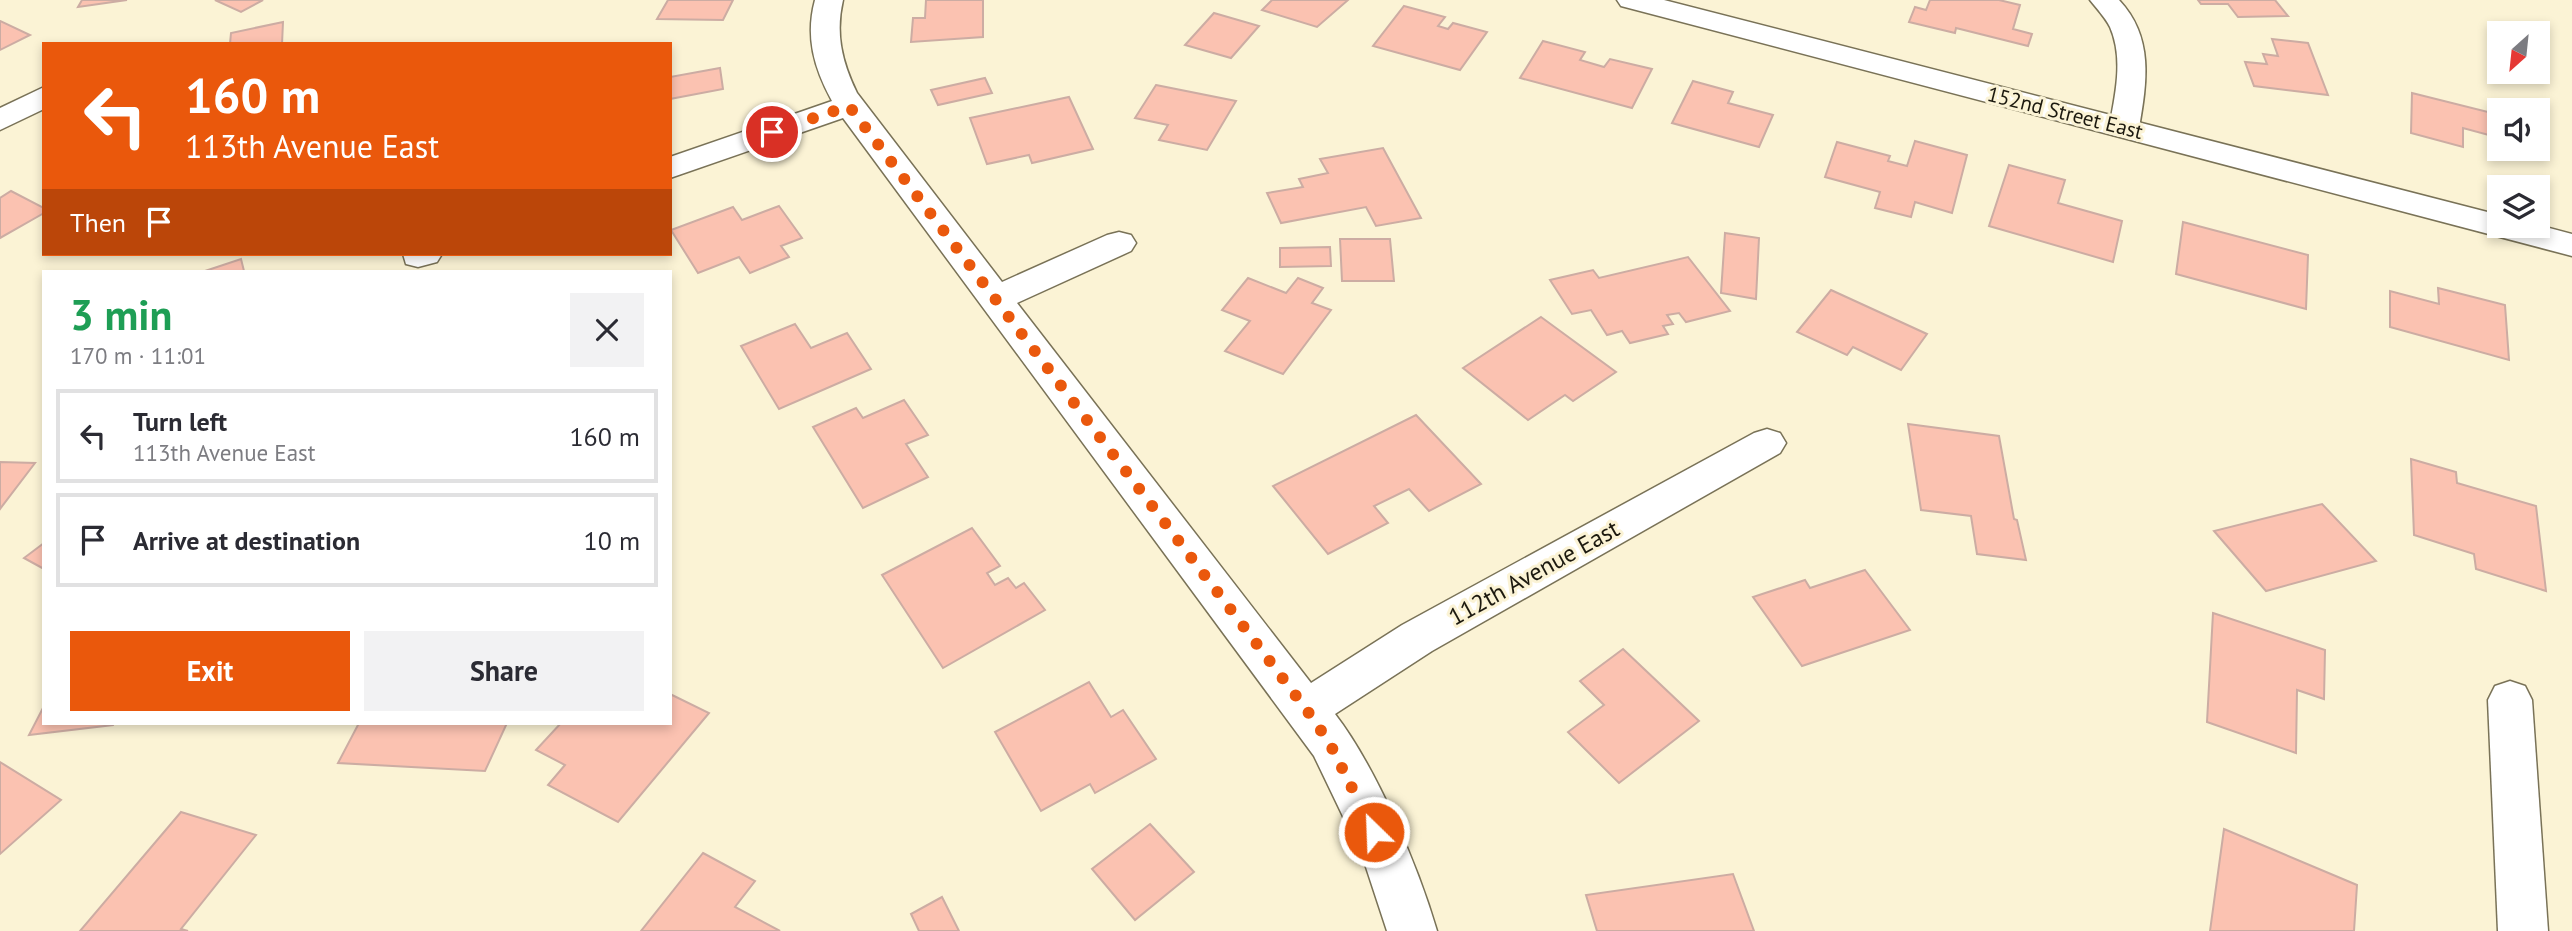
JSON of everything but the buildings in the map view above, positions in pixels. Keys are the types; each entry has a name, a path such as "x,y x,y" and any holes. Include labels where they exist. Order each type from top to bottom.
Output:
{"street":[{"path":"829,0 824,47 830,72 849,106 1329,742 1364,809 1405,904 1412,931"},
{"name":"152nd Street East","path":"1631,0 2487,223"},
{"path":"2104,0 2120,19 2129,37 2133,60 2124,128"},
{"path":"0,121 42,97"},
{"path":"672,167 849,106"},
{"name":"152nd Street East","path":"2548,238 2572,244"},
{"path":"995,299 1119,243"},
{"name":"112th Avenue East","path":"1306,709 1417,638 1767,443"},
{"path":"2510,700 2523,931"}],"route":[{"path":"772,132 849,106 1306,709 1329,742 1374,832"}]}
